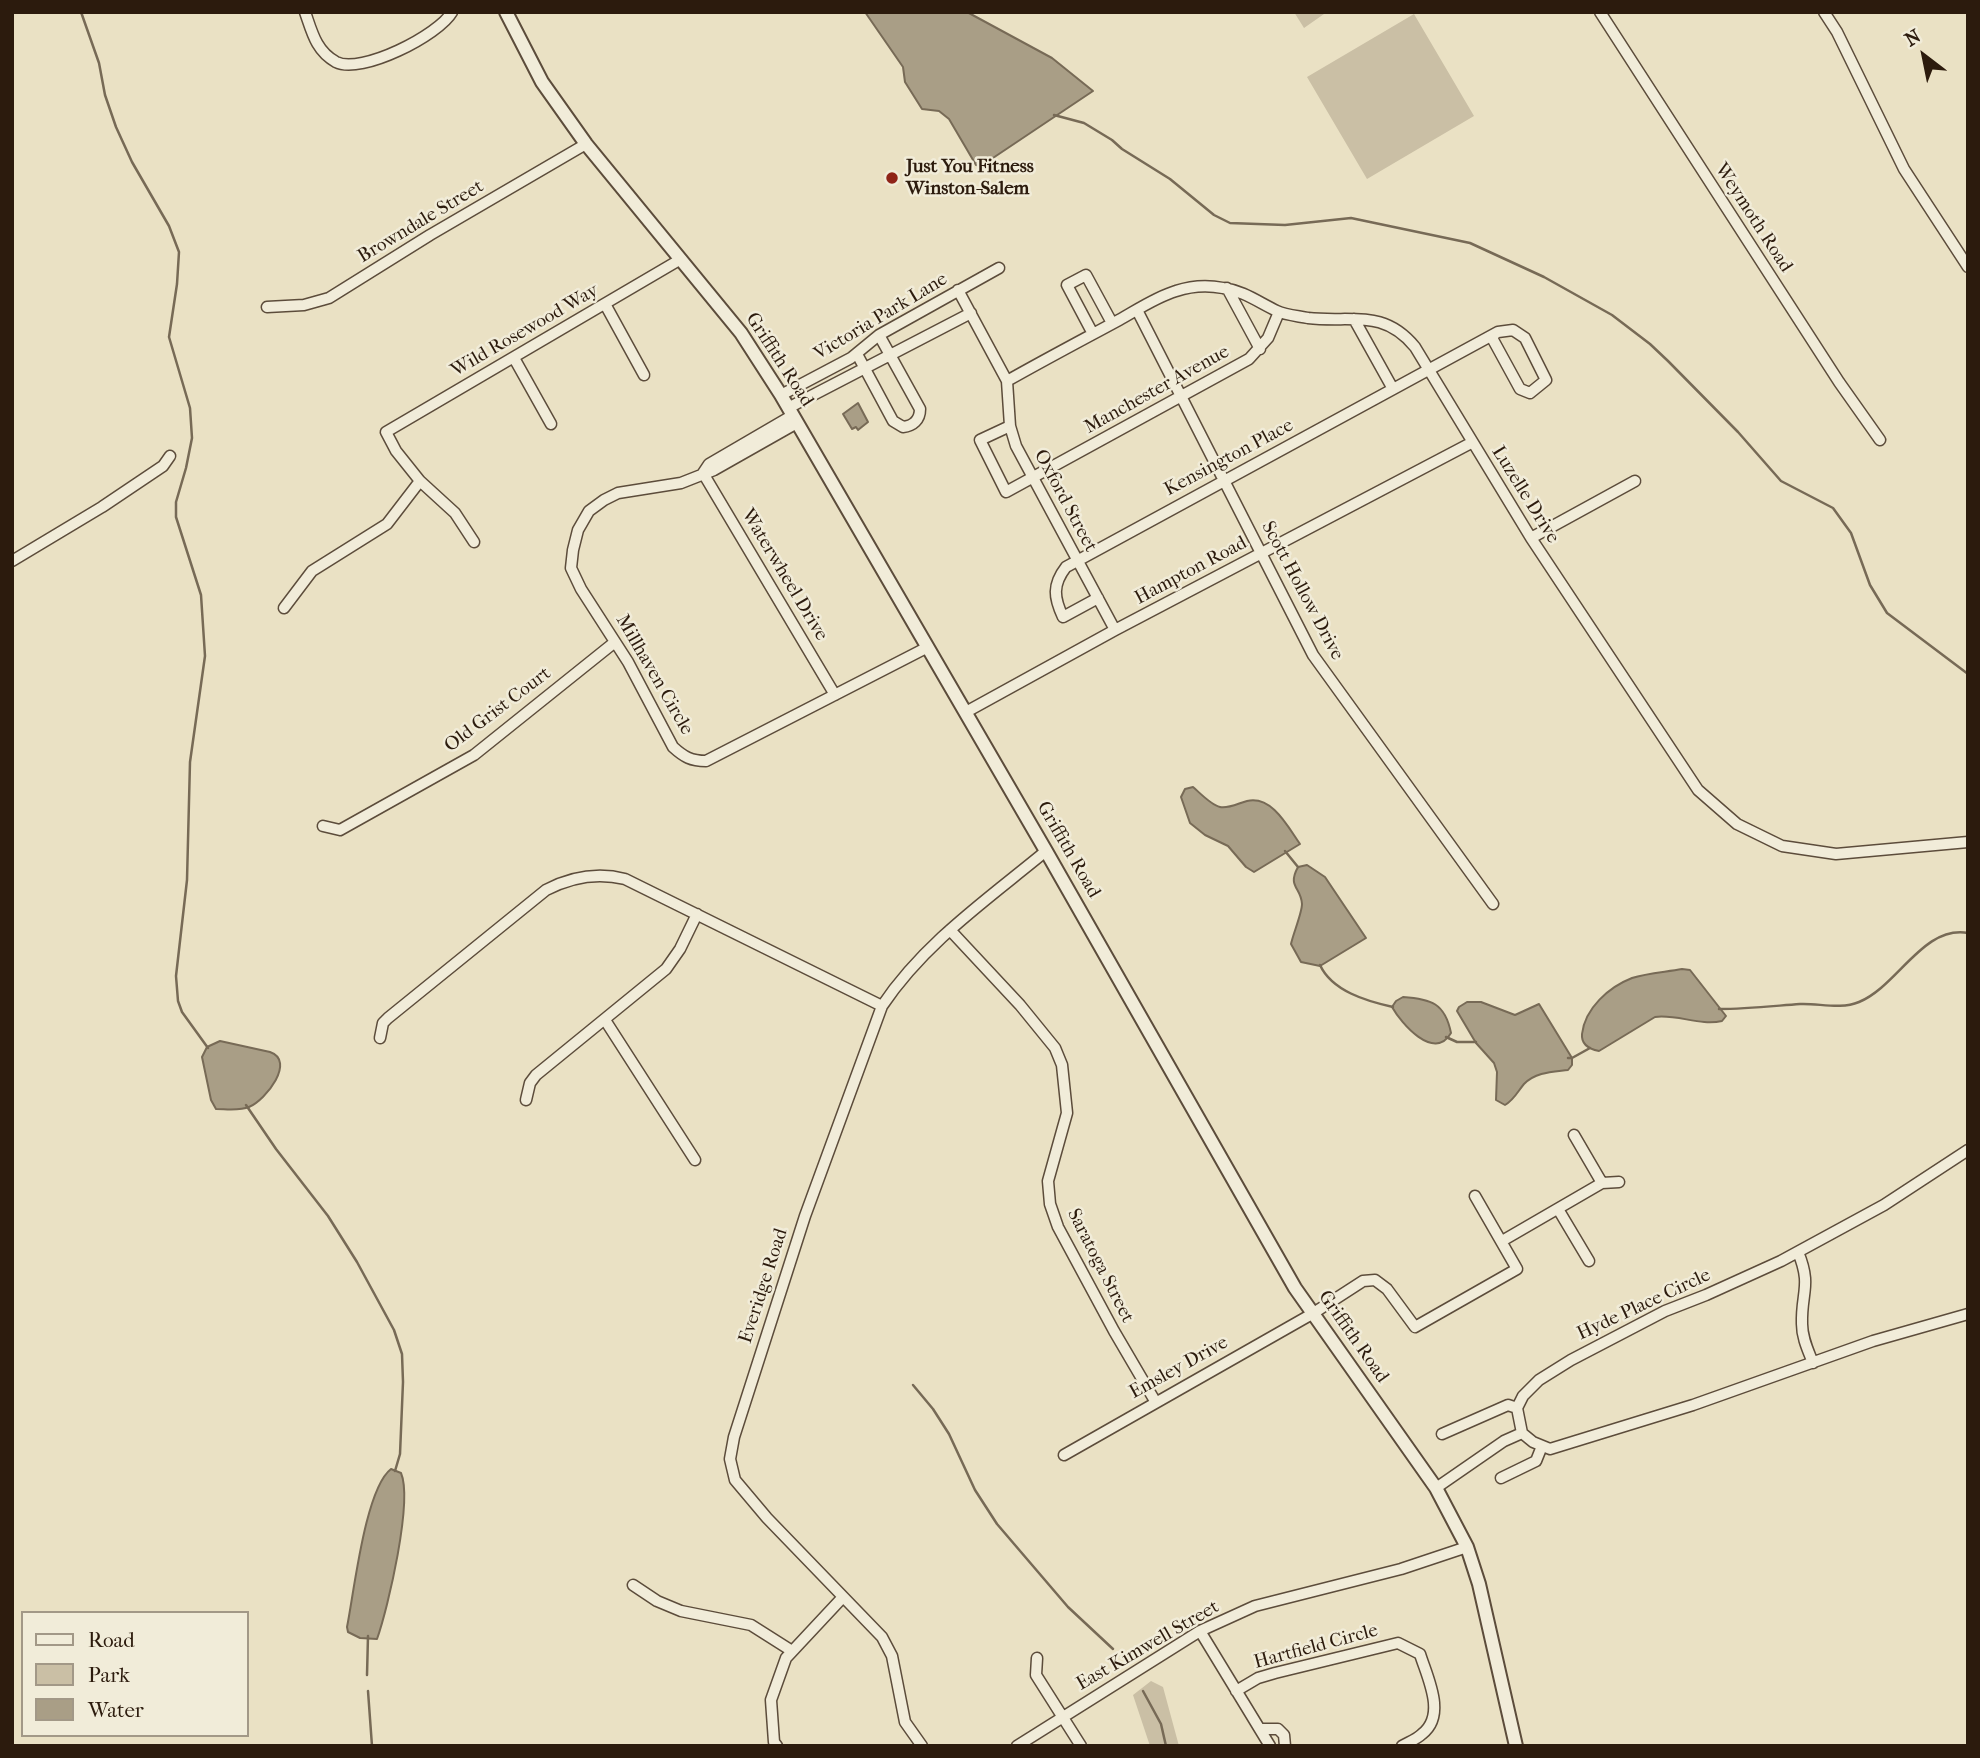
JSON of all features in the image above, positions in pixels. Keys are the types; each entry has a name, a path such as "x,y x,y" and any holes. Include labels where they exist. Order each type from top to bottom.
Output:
{"street":[{"path":"305,12 315,42 324,54 338,63 354,65 391,54 440,26 452,12"},
{"name":"Griffith Road","path":"506,12 542,82 586,144 741,333 781,395 1046,851 1256,1221 1312,1314 1436,1488 1467,1547 1479,1584 1516,1746"},
{"name":"Weymoth Road","path":"1600,12 1839,382 1880,440"},
{"path":"1824,12 1837,32 1904,169 1968,267"},
{"name":"Browndale Street","path":"267,307 304,305 329,298 430,235 586,144"},
{"name":"Wild Rosewood Way","path":"420,481 396,451 386,432 681,259"},
{"name":"Victoria Park Lane","path":"781,395 857,354 879,335 999,268"},
{"path":"1093,334 1067,285 1086,275 1112,323"},
{"name":"Luzelle Drive","path":"1007,381 1177,290 1205,286 1227,288 1251,296 1279,312 1309,318 1374,320 1399,330 1415,347 1531,538 1698,790 1737,824 1782,846 1836,854 1968,842"},
{"path":"1227,288 1260,349"},
{"path":"958,290 1007,381"},
{"path":"605,304 644,375"},
{"name":"Scott Hollow Drive","path":"1138,310 1313,655 1493,904"},
{"name":"Manchester Avenue","path":"1010,426 981,440 1006,492 1240,364 1260,349 1279,312"},
{"name":"Victoria Park Lane","path":"793,415 864,367 891,356 971,313"},
{"path":"1354,318 1393,389"},
{"name":"Kensington Place","path":"1098,598 1063,617 1055,600 1061,573 1066,567 1223,480 1490,336 1507,329 1520,333 1546,380 1530,393 1520,389 1490,336"},
{"path":"857,354 893,421 907,426 918,419 920,409 879,335"},
{"path":"514,358 551,424"},
{"name":"Oxford Street","path":"1007,381 1010,426 1016,446 1115,630"},
{"name":"Millhaven Circle","path":"793,415 714,470 681,483 618,493 589,512 578,530 571,568 581,589 615,642 673,747 695,761 706,761 928,647"},
{"name":"Hampton Road","path":"966,712 1115,630 1471,443"},
{"path":"12,561 102,507 163,466 170,456"},
{"name":"Waterwheel Drive","path":"703,473 835,695"},
{"path":"284,608 312,571 387,524 420,481 455,513 474,542"},
{"path":"1531,538 1635,481"},
{"name":"Old Grist Court","path":"323,826 340,830 474,755 615,642"},
{"name":"Everidge Road","path":"922,1746 905,1722 892,1656 882,1637 767,1518 735,1479 730,1459 734,1437 805,1216 882,1006 907,971 950,930 1046,851"},
{"path":"380,1038 383,1023 388,1018 546,890 589,876 614,876 637,885 882,1006"},
{"path":"526,1100 530,1083 536,1075 666,969 680,949 697,914"},
{"name":"Saratoga Street","path":"950,930 1055,1048 1062,1065 1067,1112 1048,1181 1050,1204 1058,1227 1155,1401"},
{"path":"605,1020 695,1160"},
{"path":"1574,1135 1602,1182"},
{"name":"Hyde Place Circle","path":"1517,1408 1523,1396 1539,1381 1570,1360 1665,1311 1798,1252 1884,1205 1968,1150"},
{"path":"1475,1196 1502,1241 1602,1182 1619,1182"},
{"path":"1558,1209 1589,1261"},
{"name":"Emsley Drive","path":"1064,1455 1312,1314 1363,1281 1375,1280 1387,1289 1416,1327 1517,1269 1502,1241"},
{"path":"1798,1252 1807,1280 1801,1322 1813,1363"},
{"path":"1442,1434 1508,1405 1517,1408 1522,1433 1549,1449 1693,1405 1872,1341 1968,1314"},
{"path":"1436,1488 1504,1441 1522,1433"},
{"path":"1502,1478 1536,1461 1542,1446"},
{"name":"East Kimwell Street","path":"1017,1746 1200,1631 1255,1606 1401,1569 1467,1547"},
{"path":"633,1585 657,1601 681,1611 751,1625 792,1651"},
{"path":"777,1746 774,1742 771,1700 786,1658 843,1597"},
{"path":"1200,1631 1270,1746"},
{"name":"Hartfield Circle","path":"1236,1690 1258,1678 1275,1673 1398,1643 1420,1654 1433,1698 1435,1717 1425,1733 1402,1746"},
{"path":"1037,1658 1036,1675 1081,1746"},
{"path":"1260,1729 1278,1729 1284,1735 1285,1746"}],"green space":[{"path":"1294,12 1322,12 1324,14 1304,28"},
{"path":"1414,14 1474,116 1367,179 1307,77"},
{"path":"1151,1681 1163,1687 1179,1746 1150,1746 1133,1695"}],"water":[{"path":"865,12 967,12 1052,58 1093,91 981,166 976,165 949,119 939,111 922,109 905,82 903,67"},
{"path":"858,403 868,422 858,430 856,427 852,429 843,414"},
{"path":"1193,787 1220,807 1256,800 1272,807 1300,844 1254,872 1246,867 1228,846 1205,835 1190,823 1181,797 1185,789"},
{"path":"1307,865 1325,877 1366,938 1320,966 1301,962 1291,944 1302,904 1294,883 1295,874 1298,867"},
{"path":"1690,970 1726,1016 1722,1021 1655,1017 1599,1051 1584,1044 1584,1024 1593,1007 1607,993 1632,978"},
{"path":"1403,997 1429,1001 1441,1009 1451,1033 1444,1041 1427,1042 1410,1030 1392,1007"},
{"path":"1467,1002 1481,1002 1515,1015 1539,1004 1572,1058 1572,1065 1568,1070 1534,1077 1505,1105 1496,1100 1497,1072 1494,1063 1476,1043 1457,1011"},
{"path":"220,1041 270,1052 280,1063 276,1080 270,1089 249,1107 216,1109 211,1100 202,1057 207,1047"},
{"path":"391,1469 401,1473 404,1487 398,1555 377,1639 360,1638 348,1632 347,1627 357,1567 374,1497"}],"waterway":[{"path":"81,12 99,63 105,95 116,127 132,162 169,226 179,252 169,337 190,408 192,438 176,502 176,517 201,595 205,656 190,762 187,880 176,976 178,1001 182,1012 208,1048"},
{"path":"1054,115 1084,123 1112,140 1170,179 1214,215 1230,223 1285,225 1351,218 1470,243 1544,277 1612,315 1668,361 1738,432 1781,481 1833,508 1851,533 1870,585 1887,613 1968,674"},
{"path":"1285,851 1298,867"},
{"path":"1719,1009 1800,1004 1837,1006 1859,1002 1873,994 1937,938 1952,933 1968,933"},
{"path":"1320,965 1333,982 1351,994 1393,1007"},
{"path":"1446,1037 1457,1042 1476,1042"},
{"path":"1568,1058 1590,1048"},
{"path":"246,1105 328,1216 394,1330 402,1354 403,1382 400,1454 395,1471"},
{"path":"913,1385 949,1434 975,1490 997,1524 1068,1607 1113,1649"},
{"path":"367,1675 368,1636"},
{"path":"368,1691 372,1746"},
{"path":"1143,1691 1161,1724 1166,1746"}],"place":[{"name":"Just You Fitness Winston-Salem","path":"892,178"}]}
